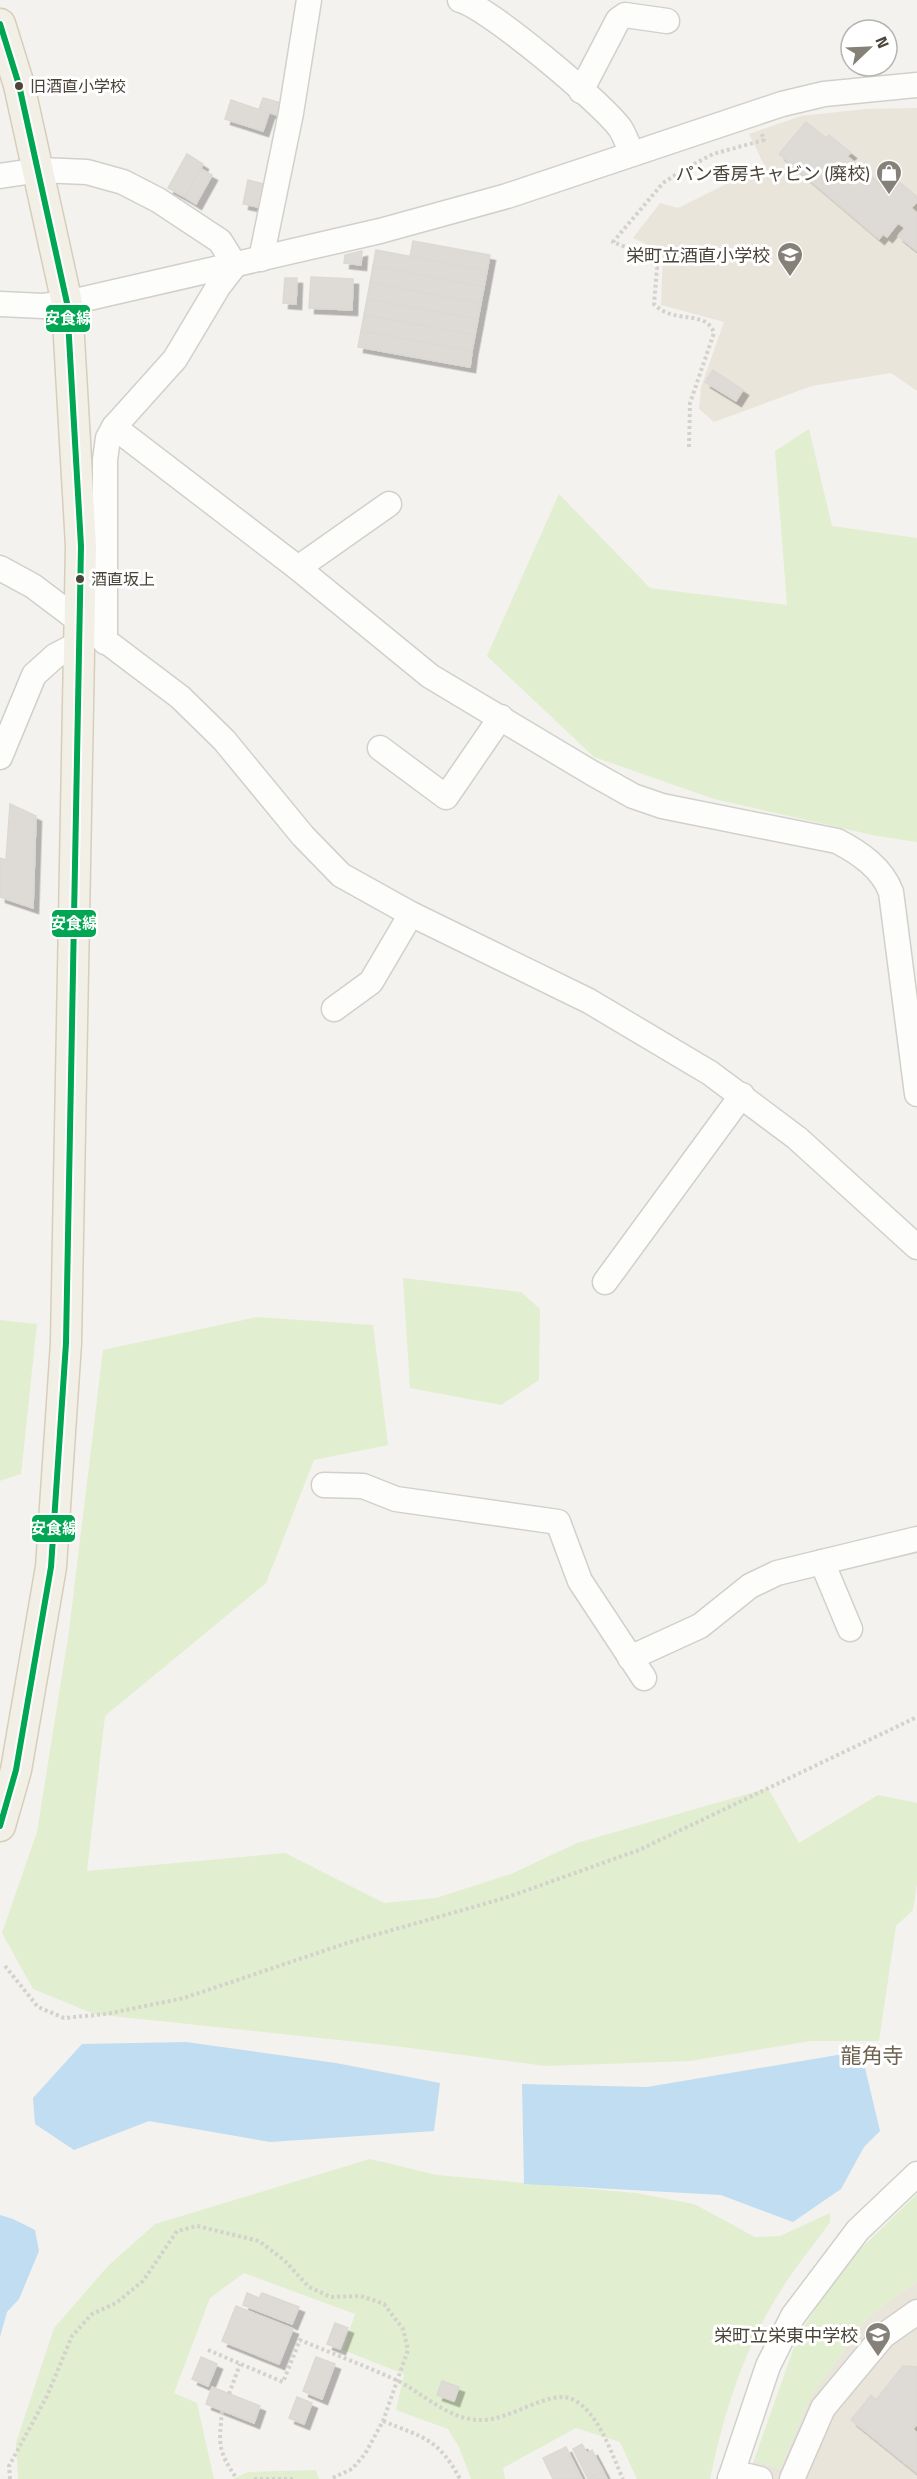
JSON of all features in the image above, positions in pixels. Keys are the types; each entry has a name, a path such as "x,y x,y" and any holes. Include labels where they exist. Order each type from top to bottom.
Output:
{"main road":[{"path":"0,24 19,85 40,170 67,303 88,636 66,1355 51,1567 16,1770 0,1826"}],"street":[{"path":"261,259 291,113 309,0"},
{"path":"460,0 496,19 581,91 620,128 632,153"},
{"path":"581,91 618,20 625,15 667,21"},
{"path":"0,304 43,306 67,303 380,231 507,196 754,113 824,94 917,85"},
{"path":"0,176 40,170 87,171 123,182 158,200 220,241 235,265"},
{"path":"88,636 108,438 114,427 175,359 218,287 235,265"},
{"path":"114,427 298,568 430,676 633,796 662,806 837,841 853,850 885,876 891,892 917,1094"},
{"path":"298,568 388,504"},
{"path":"0,568 33,586 88,636 180,697 224,740 303,836 340,875 411,914 590,1001 742,1095 797,1138 917,1247"},
{"path":"0,757 34,675 55,656 88,636"},
{"path":"380,748 446,797 501,717"},
{"path":"334,1010 370,982 411,914"},
{"path":"605,1282 742,1095"},
{"path":"324,1485 363,1486 396,1499 558,1522 580,1581 644,1678"},
{"path":"630,1658 700,1626 750,1586 777,1574 917,1539"},
{"path":"822,1562 850,1629"},
{"path":"760,2479 748,2476 730,2479 768,2366 793,2316 858,2230 917,2174"},
{"path":"792,2479 823,2408 883,2336 917,2313"}],"path":[{"path":"689,447 690,403 714,333 712,327 705,320 663,314 654,304 657,268 648,256 613,242 663,183 713,154 764,140 754,113"},
{"path":"5,1966 38,2007 64,2018 106,2014 184,1998 350,1942 505,1898 639,1850 917,1717"},
{"path":"10,2479 9,2466 47,2396 72,2336 92,2314 116,2303 142,2281 177,2231 197,2226 259,2241 284,2260 309,2287 331,2296 361,2296 384,2304 403,2329 408,2350 383,2421 365,2454 352,2469 330,2479"},
{"path":"208,2350 283,2382 300,2340 396,2380 448,2411 478,2421 509,2416 549,2397 571,2398 590,2413 623,2479"},
{"path":"229,2394 240,2364"},
{"path":"222,2411 219,2439 225,2461 237,2479"},
{"path":"383,2421 430,2441 447,2455 460,2479"},
{"path":"254,2479 295,2479"}],"shaded area":[{"name":"栄町立酒直小学校","path":"917,108 917,391 891,373 812,386 714,422 699,409 701,387 724,322 661,305 663,252 633,238 660,203 678,208 764,165 749,134 801,116 865,109"},
{"name":"栄町立栄東中学校","path":"917,2281 917,2479 747,2479 754,2460 780,2469 810,2398 867,2318"}],"green space":[{"path":"809,429 832,526 917,538 917,842 877,836 714,799 594,757 487,656 559,494 650,588 787,605 775,451"},
{"path":"403,1278 521,1292 540,1309 539,1380 501,1405 410,1388"},
{"path":"257,1317 373,1325 388,1445 314,1460 266,1583 105,1716 87,1871 285,1853 384,1903 436,1898 511,1874 577,1843 768,1788 799,1843 878,1795 917,1803 917,1883 913,1910 896,1926 879,2041 810,2041 690,2061 546,2066 395,2046 94,2014 33,1989 2,1933 37,1832 69,1631 103,1350"},
{"path":"0,1320 37,1324 21,1474 0,1481"},
{"path":"370,2159 437,2175 636,2193 694,2204 755,2237 780,2236 830,2213 830,2222 787,2281 756,2335 729,2405 710,2479 637,2479 620,2442 576,2428 503,2468 505,2479 471,2479 459,2447 448,2429 396,2410 404,2374 343,2350 355,2314 244,2273 210,2298 174,2393 197,2403 214,2479 18,2479 16,2443 54,2328 108,2266 155,2224"},
{"path":"917,2194 917,2281 867,2318 810,2398 780,2469 754,2460 798,2336 843,2266"},
{"path":"316,2470 319,2479 233,2479 248,2472"}],"water":[{"path":"186,2042 336,2063 440,2083 434,2131 270,2142 149,2121 74,2150 35,2124 33,2098 82,2044"},
{"path":"861,2051 880,2131 864,2147 841,2189 793,2222 721,2195 524,2184 522,2084 647,2087"},
{"path":"0,2215 35,2230 39,2251 19,2299 7,2312 0,2337"}],"building":[{"path":"263,98 281,103 277,115 259,109"},
{"path":"231,100 269,113 263,131 225,119"},
{"path":"806,122 826,138 829,135 851,153 847,156 884,187 893,177 917,197 917,202 911,208 917,213 917,251 898,236 905,228 898,223 887,237 883,234 879,239 779,154"},
{"path":"187,154 203,164 185,197 168,188"},
{"path":"201,169 212,175 196,204 185,197"},
{"path":"248,180 268,185 263,208 243,204"},
{"path":"413,241 490,255 487,271 410,257"},
{"path":"376,250 487,271 484,287 373,266"},
{"path":"362,251 361,265 344,263 345,255"},
{"path":"373,266 484,287 481,303 370,283"},
{"path":"311,277 353,279 352,310 309,308"},
{"path":"285,278 297,278 296,304 283,303"},
{"path":"370,283 481,303 478,319 367,299"},
{"path":"367,299 478,319 475,335 364,315"},
{"path":"364,315 475,335 472,351 361,331"},
{"path":"361,331 472,351 470,367 358,347"},
{"path":"713,370 743,390 736,401 705,382"},
{"path":"10,804 36,816 33,908 0,897 0,858 6,860"},
{"path":"247,2293 259,2298 262,2293 299,2307 292,2324 243,2305"},
{"path":"236,2306 293,2329 279,2364 222,2341"},
{"path":"335,2323 348,2328 340,2349 327,2344"},
{"path":"201,2357 217,2364 208,2386 192,2379"},
{"path":"316,2357 335,2364 322,2399 303,2391"},
{"path":"903,2366 917,2367 917,2424 913,2429 917,2433 917,2473 851,2420 871,2395 876,2400"},
{"path":"442,2381 459,2387 454,2401 437,2395"},
{"path":"212,2387 260,2406 254,2423 206,2404"},
{"path":"297,2397 312,2403 304,2424 289,2418"},
{"path":"582,2444 587,2453 592,2450 603,2471 588,2479 573,2449"},
{"path":"566,2447 582,2479 553,2479 543,2458"},
{"path":"603,2471 607,2479 588,2479"}],"transit line":[{"name":"安食線","path":"0,24 19,85 67,303 81,546 66,1343 51,1567 16,1770 0,1826"}],"place":[{"name":"旧酒直小学校","path":"19,86"},
{"name":"パン香房キャビン (廃校)","path":"889,196"},
{"name":"栄町立酒直小学校","path":"790,278"},
{"name":"酒直坂上","path":"80,579"},
{"name":"栄町立栄東中学校","path":"878,2358"}],"district":[{"name":"龍角寺","path":"872,2055"}]}
